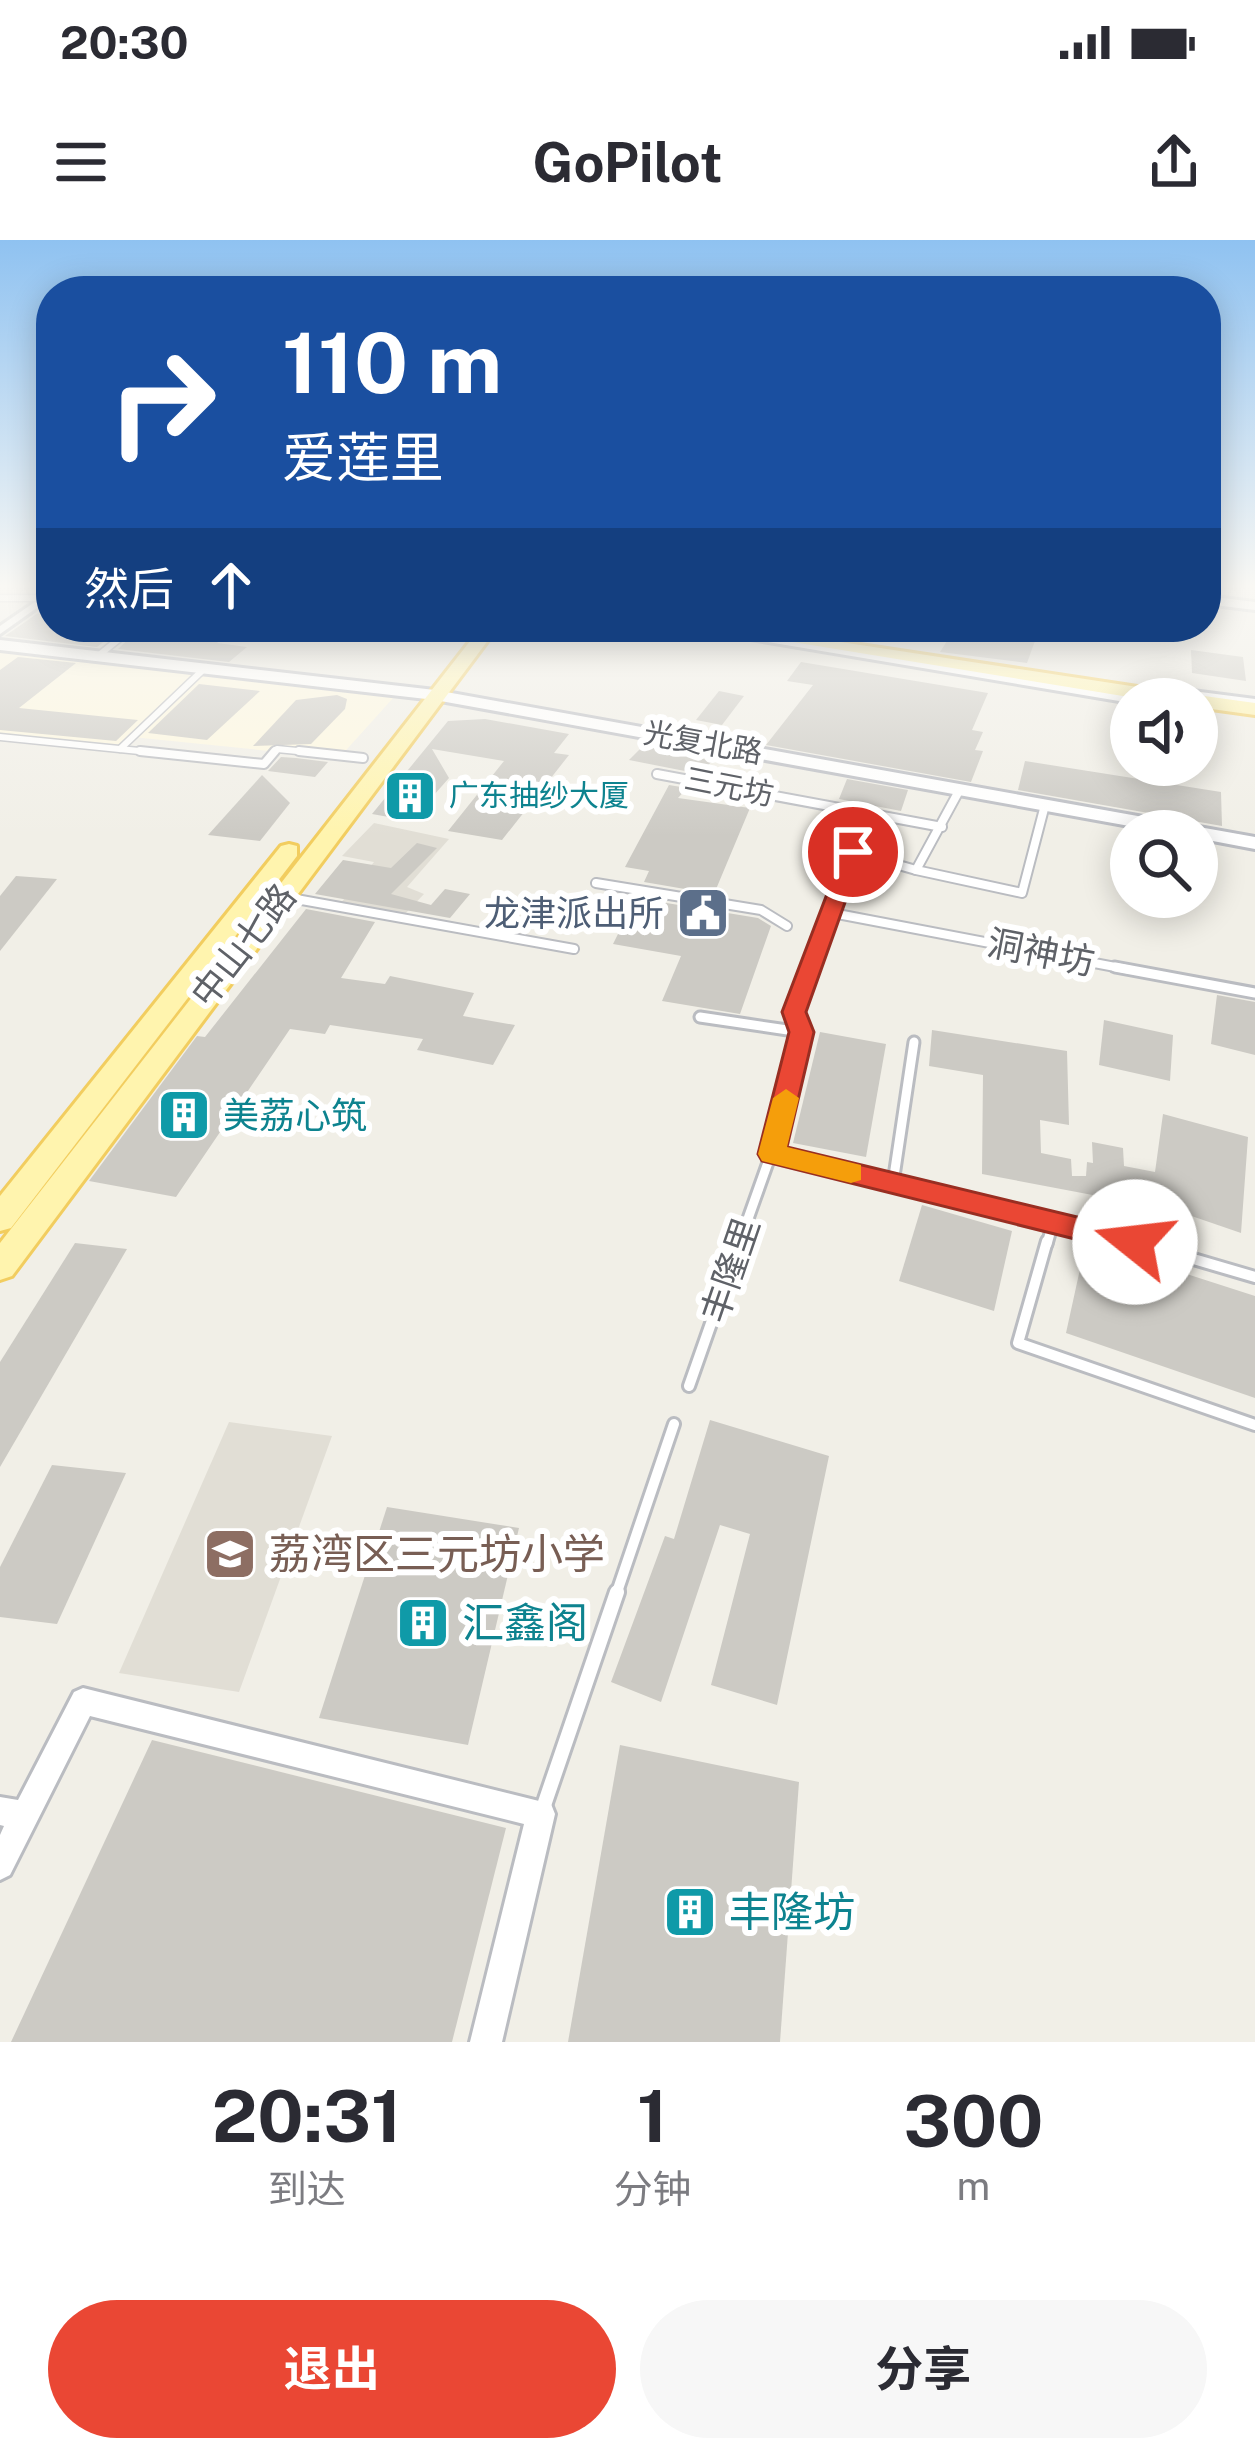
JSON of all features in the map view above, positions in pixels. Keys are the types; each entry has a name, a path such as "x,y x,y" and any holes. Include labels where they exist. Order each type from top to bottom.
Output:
{"main road":[{"name":"中山七路","path":"0,1267 280,896 443,668"},
{"name":"中山七路","path":"0,1219 363,758 451,668"},
{"path":"981,668 1110,688"},
{"path":"1218,706 1255,709"}],"street":[{"name":"光复北路","path":"207,668 426,694 1110,817"},
{"path":"944,668 1110,695"},
{"path":"981,668 1255,709"},
{"name":"光复北路","path":"1218,836 1255,843"},
{"path":"0,1865 12,1814 83,1701 541,1814 486,2042"}],"lane":[{"path":"120,749 206,668"},
{"path":"0,737 263,764 277,749 363,758"},
{"name":"三元坊","path":"657,774 942,827"},
{"path":"916,870 960,790"},
{"path":"853,852 1022,893 1045,805"},
{"name":"丰隆里","path":"689,1386 772,1154 802,1032 794,1012 826,912 870,814"},
{"path":"596,883 761,910 787,926"},
{"path":"280,896 574,950"},
{"name":"洞神坊","path":"826,912 1255,993"},
{"path":"700,1017 802,1032"},
{"path":"893,1183 914,1042"},
{"path":"772,1154 1054,1219 1255,1277"},
{"path":"1054,1219 1018,1343 1255,1425"},
{"path":"541,1814 674,1424"}],"shaded area":[{"path":"0,668 180,668 394,697 339,758 132,737 119,748 0,736"},
{"path":"374,823 449,839 407,887 424,894 403,916 341,903 374,862 342,856"},
{"name":"荔湾区三元坊小学","path":"229,1422 332,1436 239,1692 119,1673"}],"building":[{"path":"70,668 19,708 138,720 116,741 0,730 0,670"},
{"path":"797,668 838,668 988,693 972,730 983,732 975,750 983,751 971,782 766,745 813,685 787,681"},
{"path":"1192,668 1244,668 1246,681 1192,673"},
{"path":"199,684 260,691 207,740 148,733"},
{"path":"719,691 744,696 722,725 696,720"},
{"path":"337,695 347,699 345,709 311,744 253,746 296,700"},
{"path":"485,719 569,734 554,753 569,755 502,840 448,831 504,761 432,749 449,778 411,821 372,814 448,721"},
{"path":"644,745 712,761 700,774 629,760"},
{"path":"281,757 328,762 315,777 268,771"},
{"path":"1025,761 1110,774 1110,786 1183,786 1221,792 1222,826 1218,825 1218,810 1131,810 1018,790"},
{"path":"262,775 290,803 260,841 208,835"},
{"path":"847,779 908,790 901,811 839,799"},
{"path":"669,785 687,788 678,798 750,808 714,894 644,882 649,871 625,867"},
{"path":"417,843 437,848 391,894 431,905 445,889 470,894 450,918 315,894 343,860 391,868"},
{"path":"16,876 57,879 0,951 0,896"},
{"path":"636,898 758,918 771,926 740,1014 662,1001 681,956 613,944"},
{"path":"306,909 375,922 341,978 385,984 390,976 474,993 463,1016 515,1025 493,1065 417,1050 423,1039 330,1025 325,1034 290,1029 176,1197 89,1181 197,1036 205,1037"},
{"path":"1217,995 1255,1002 1255,1055 1211,1044"},
{"path":"1104,1020 1173,1035 1170,1081 1099,1065"},
{"path":"932,1030 1067,1051 1069,1125 1040,1120 1041,1153 1071,1159 1072,1176 1086,1176 1087,1162 1093,1163 1092,1142 1123,1148 1124,1166 1155,1172 1163,1114 1248,1137 1241,1233 1177,1211 982,1174 983,1075 929,1066"},
{"path":"820,1032 886,1044 866,1157 793,1143"},
{"path":"922,1205 1012,1231 994,1311 899,1281"},
{"path":"75,1243 127,1249 0,1467 0,1362"},
{"path":"1137,1258 1255,1296 1255,1398 1066,1333 1082,1260 1134,1277"},
{"path":"710,1420 829,1456 777,1705 711,1685 750,1534 720,1525 661,1702 611,1682 665,1536 674,1539"},
{"path":"52,1465 126,1473 57,1624 0,1617 0,1567"},
{"name":"汇鑫阁","path":"387,1507 519,1528 468,1745 319,1718"},
{"path":"152,1740 506,1828 452,2042 11,2042"},
{"name":"丰隆坊","path":"620,1745 799,1782 780,2042 568,2042"}],"slow traffic":[{"path":"786,1098 772,1154 851,1173"}],"place":[{"name":"广东抽纱大厦","path":"410,796"},
{"name":"龙津派出所","path":"703,913"},
{"name":"美荔心筑","path":"184,1115"},
{"name":"荔湾区三元坊小学","path":"230,1554"},
{"name":"汇鑫阁","path":"423,1623"},
{"name":"丰隆坊","path":"690,1912"}],"route":[{"path":"853,852 826,912 794,1012 802,1032 772,1154 1135,1242"}]}
